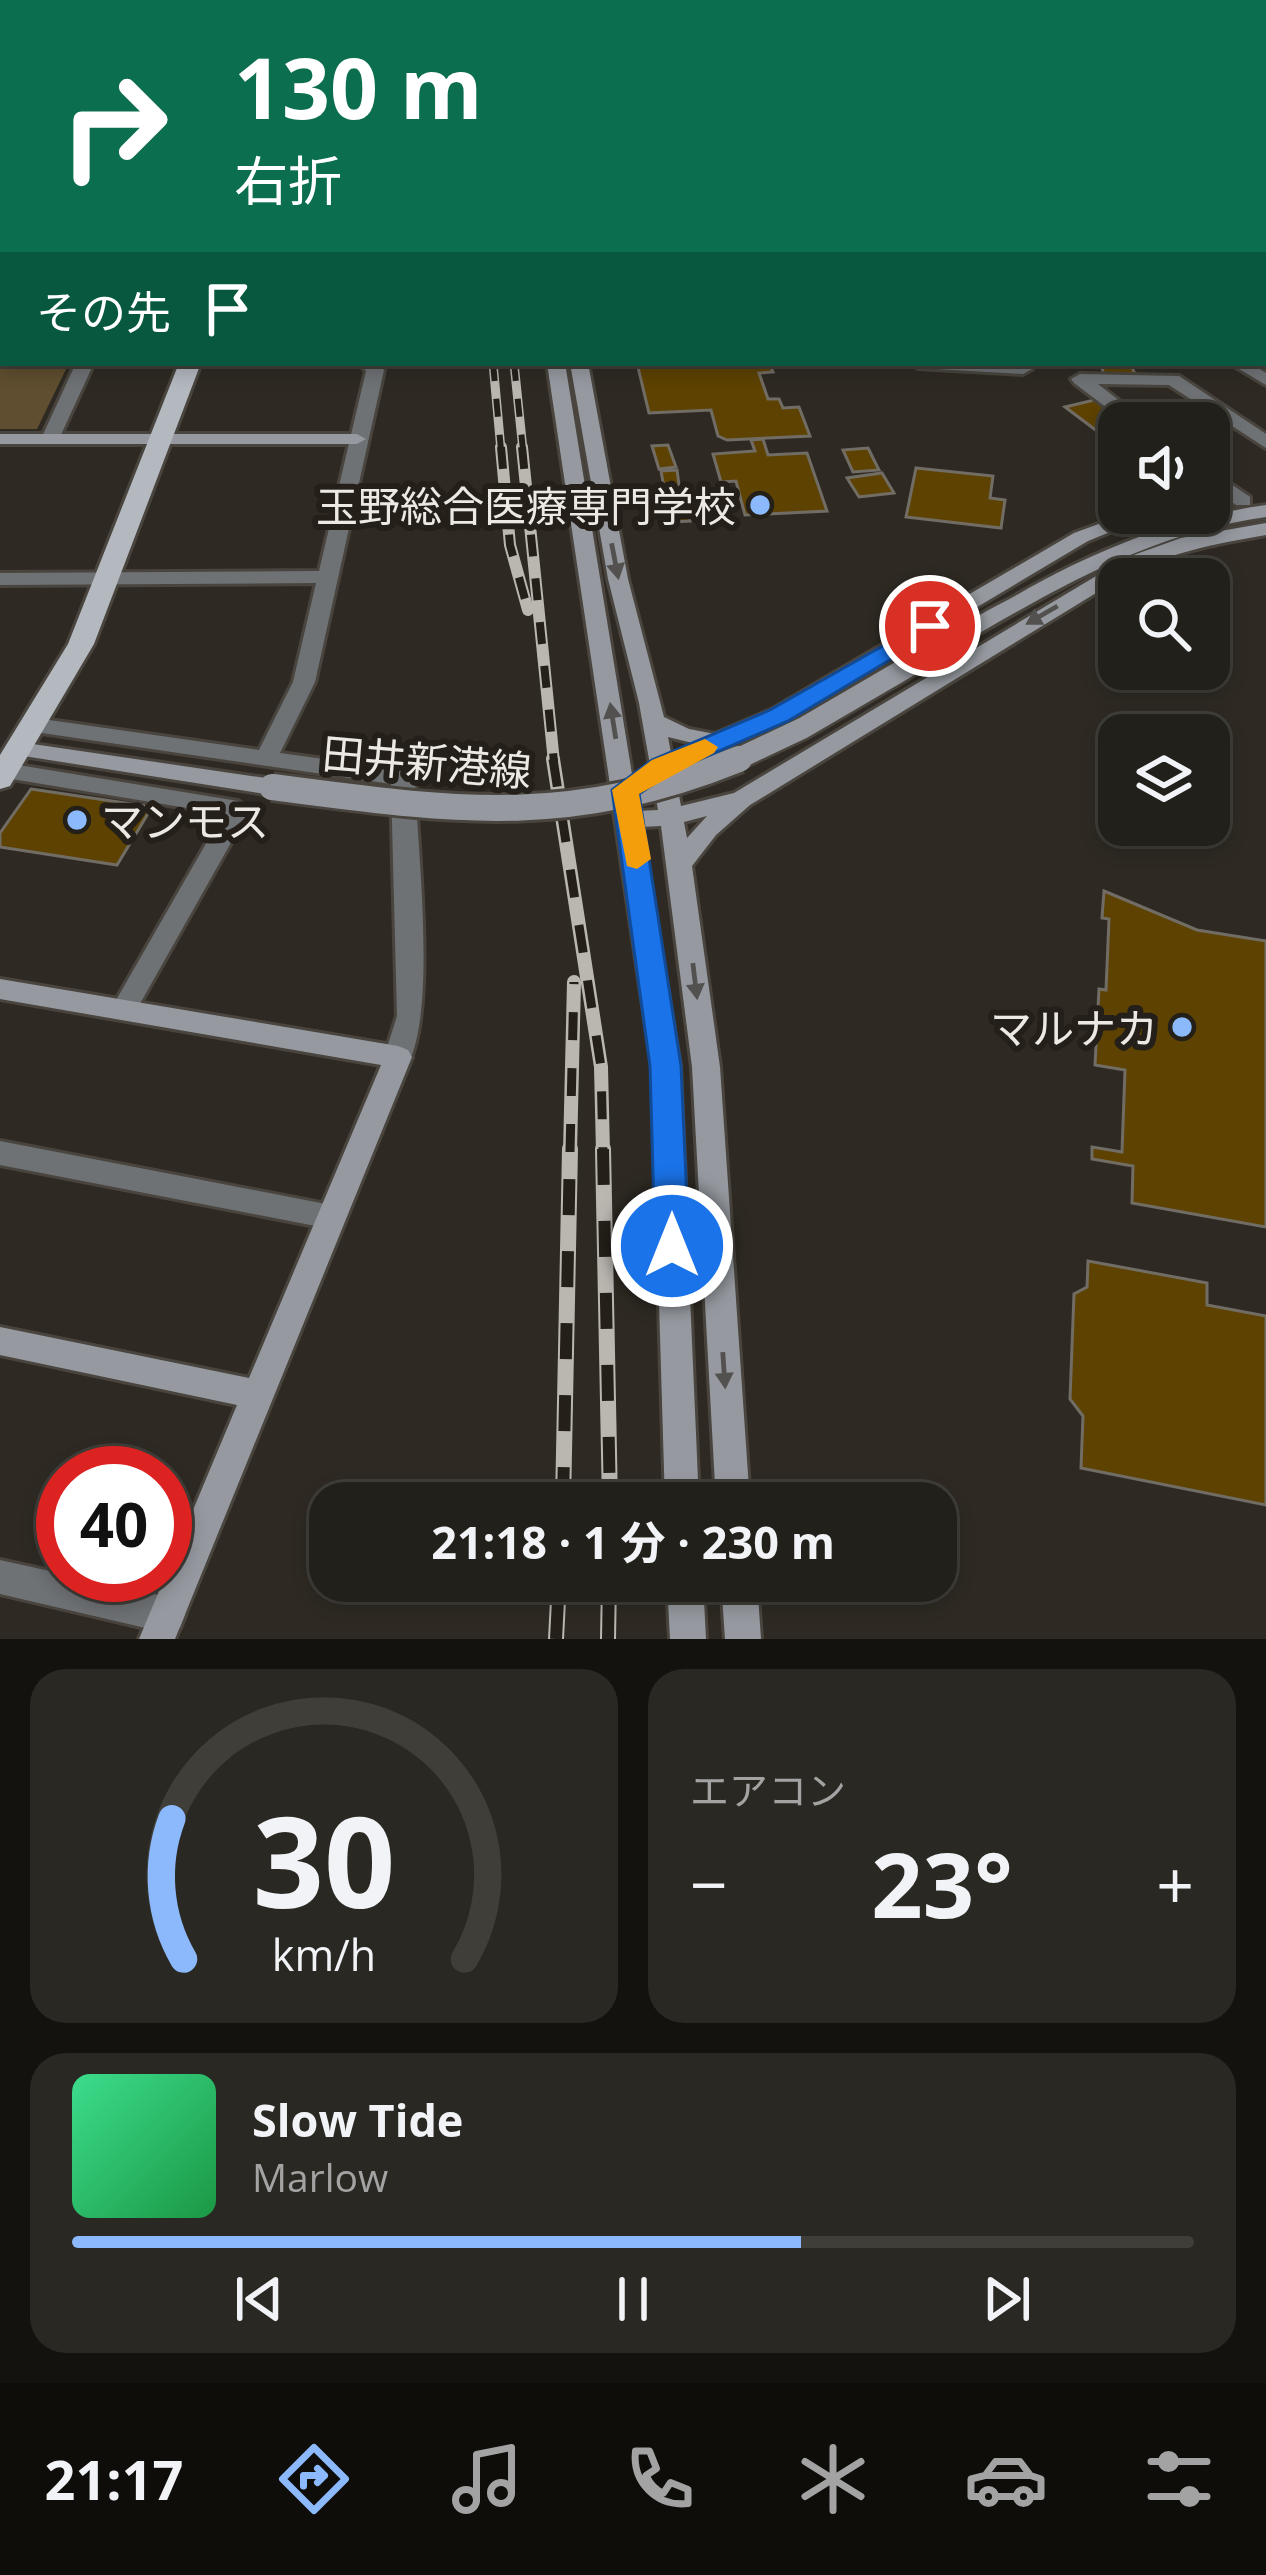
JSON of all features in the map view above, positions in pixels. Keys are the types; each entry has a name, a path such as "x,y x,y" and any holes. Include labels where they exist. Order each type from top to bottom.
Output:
{"main road":[{"path":"12,754 81,644 189,366"}],"street":[{"path":"50,439 84,366"},
{"path":"266,758 304,682 375,370 370,366"},
{"path":"556,366 666,1066 681,1482"},
{"path":"580,366 618,579 653,721 680,865 706,1067 732,1482"},
{"path":"970,366 1023,369"},
{"path":"1153,366 1266,442"},
{"path":"1111,402 1080,379 1173,380"},
{"path":"1230,423 1234,422"},
{"path":"0,439 357,439"},
{"path":"1230,490 1243,500"},
{"path":"1230,501 1266,499"},
{"name":"田井新港線","path":"12,754 494,812 566,808 648,794 763,752 1118,546 1174,526 1266,511"},
{"path":"680,865 707,829 742,800 1135,561 1181,544 1266,529"},
{"path":"625,790 662,766 779,715 1098,532"},
{"path":"0,579 327,577"},
{"path":"653,721 683,735 717,742"},
{"path":"0,1577 162,1627 398,1057 410,1016 403,778 266,758 12,754"},
{"path":"12,754 238,808 124,1009"},
{"path":"630,819 671,817 742,800"},
{"path":"0,989 398,1057"},
{"path":"0,1153 332,1217"},
{"path":"0,1341 258,1395"},
{"path":"687,1602 688,1639"},
{"path":"740,1602 743,1639"}],"shaded area":[{"path":"0,366 68,366 37,429 0,429"}],"building":[{"path":"638,366 770,366 773,372 759,373 768,399 779,399 783,408 799,407 810,436 727,440 718,436 711,410 649,413"},
{"path":"1101,366 1131,366 1135,374 1104,374"},
{"path":"1098,399 1102,402 1098,402 1098,431 1097,431 1065,407"},
{"path":"763,439 768,455 807,453 827,511 745,515 736,481 721,482 713,454 755,451 751,440"},
{"path":"668,445 676,467 659,469 652,446"},
{"path":"868,448 879,470 853,472 843,450"},
{"path":"916,468 993,476 990,498 1005,500 1001,528 906,517"},
{"path":"677,470 680,492 665,493 661,471"},
{"path":"882,473 894,493 859,497 847,478"},
{"path":"684,498 690,521 670,522 664,499"},
{"name":"マンモス","path":"31,789 152,807 117,865 0,847 0,833"},
{"name":"マルナカ","path":"1104,891 1197,930 1266,941 1266,1227 1132,1203 1133,1166 1092,1159 1092,1147 1122,1152 1125,1070 1095,1065 1099,989 1106,990 1109,919 1102,918"},
{"path":"1088,1261 1207,1283 1207,1305 1266,1316 1266,1505 1081,1468 1083,1416 1070,1399 1074,1294 1087,1287"}],"railway":[{"path":"493,366 501,450"},
{"path":"514,366 523,450"},
{"path":"501,447 510,545 528,610"},
{"path":"522,447 554,762"},
{"path":"553,759 601,1067 603,1152"},
{"path":"570,1152 574,982"},
{"path":"563,1482 570,1149"},
{"path":"603,1149 610,1482"},
{"path":"556,1639 558,1602"},
{"path":"608,1639 609,1602"}],"slow traffic":[{"path":"637,859 625,790 662,766 705,747"}],"place":[{"name":"玉野総合医療専門学校","path":"760,505"},
{"name":"マンモス","path":"77,820"},
{"name":"マルナカ","path":"1182,1027"}],"route":[{"path":"672,1246 666,1066 625,790 662,766 779,715 930,626"}]}
